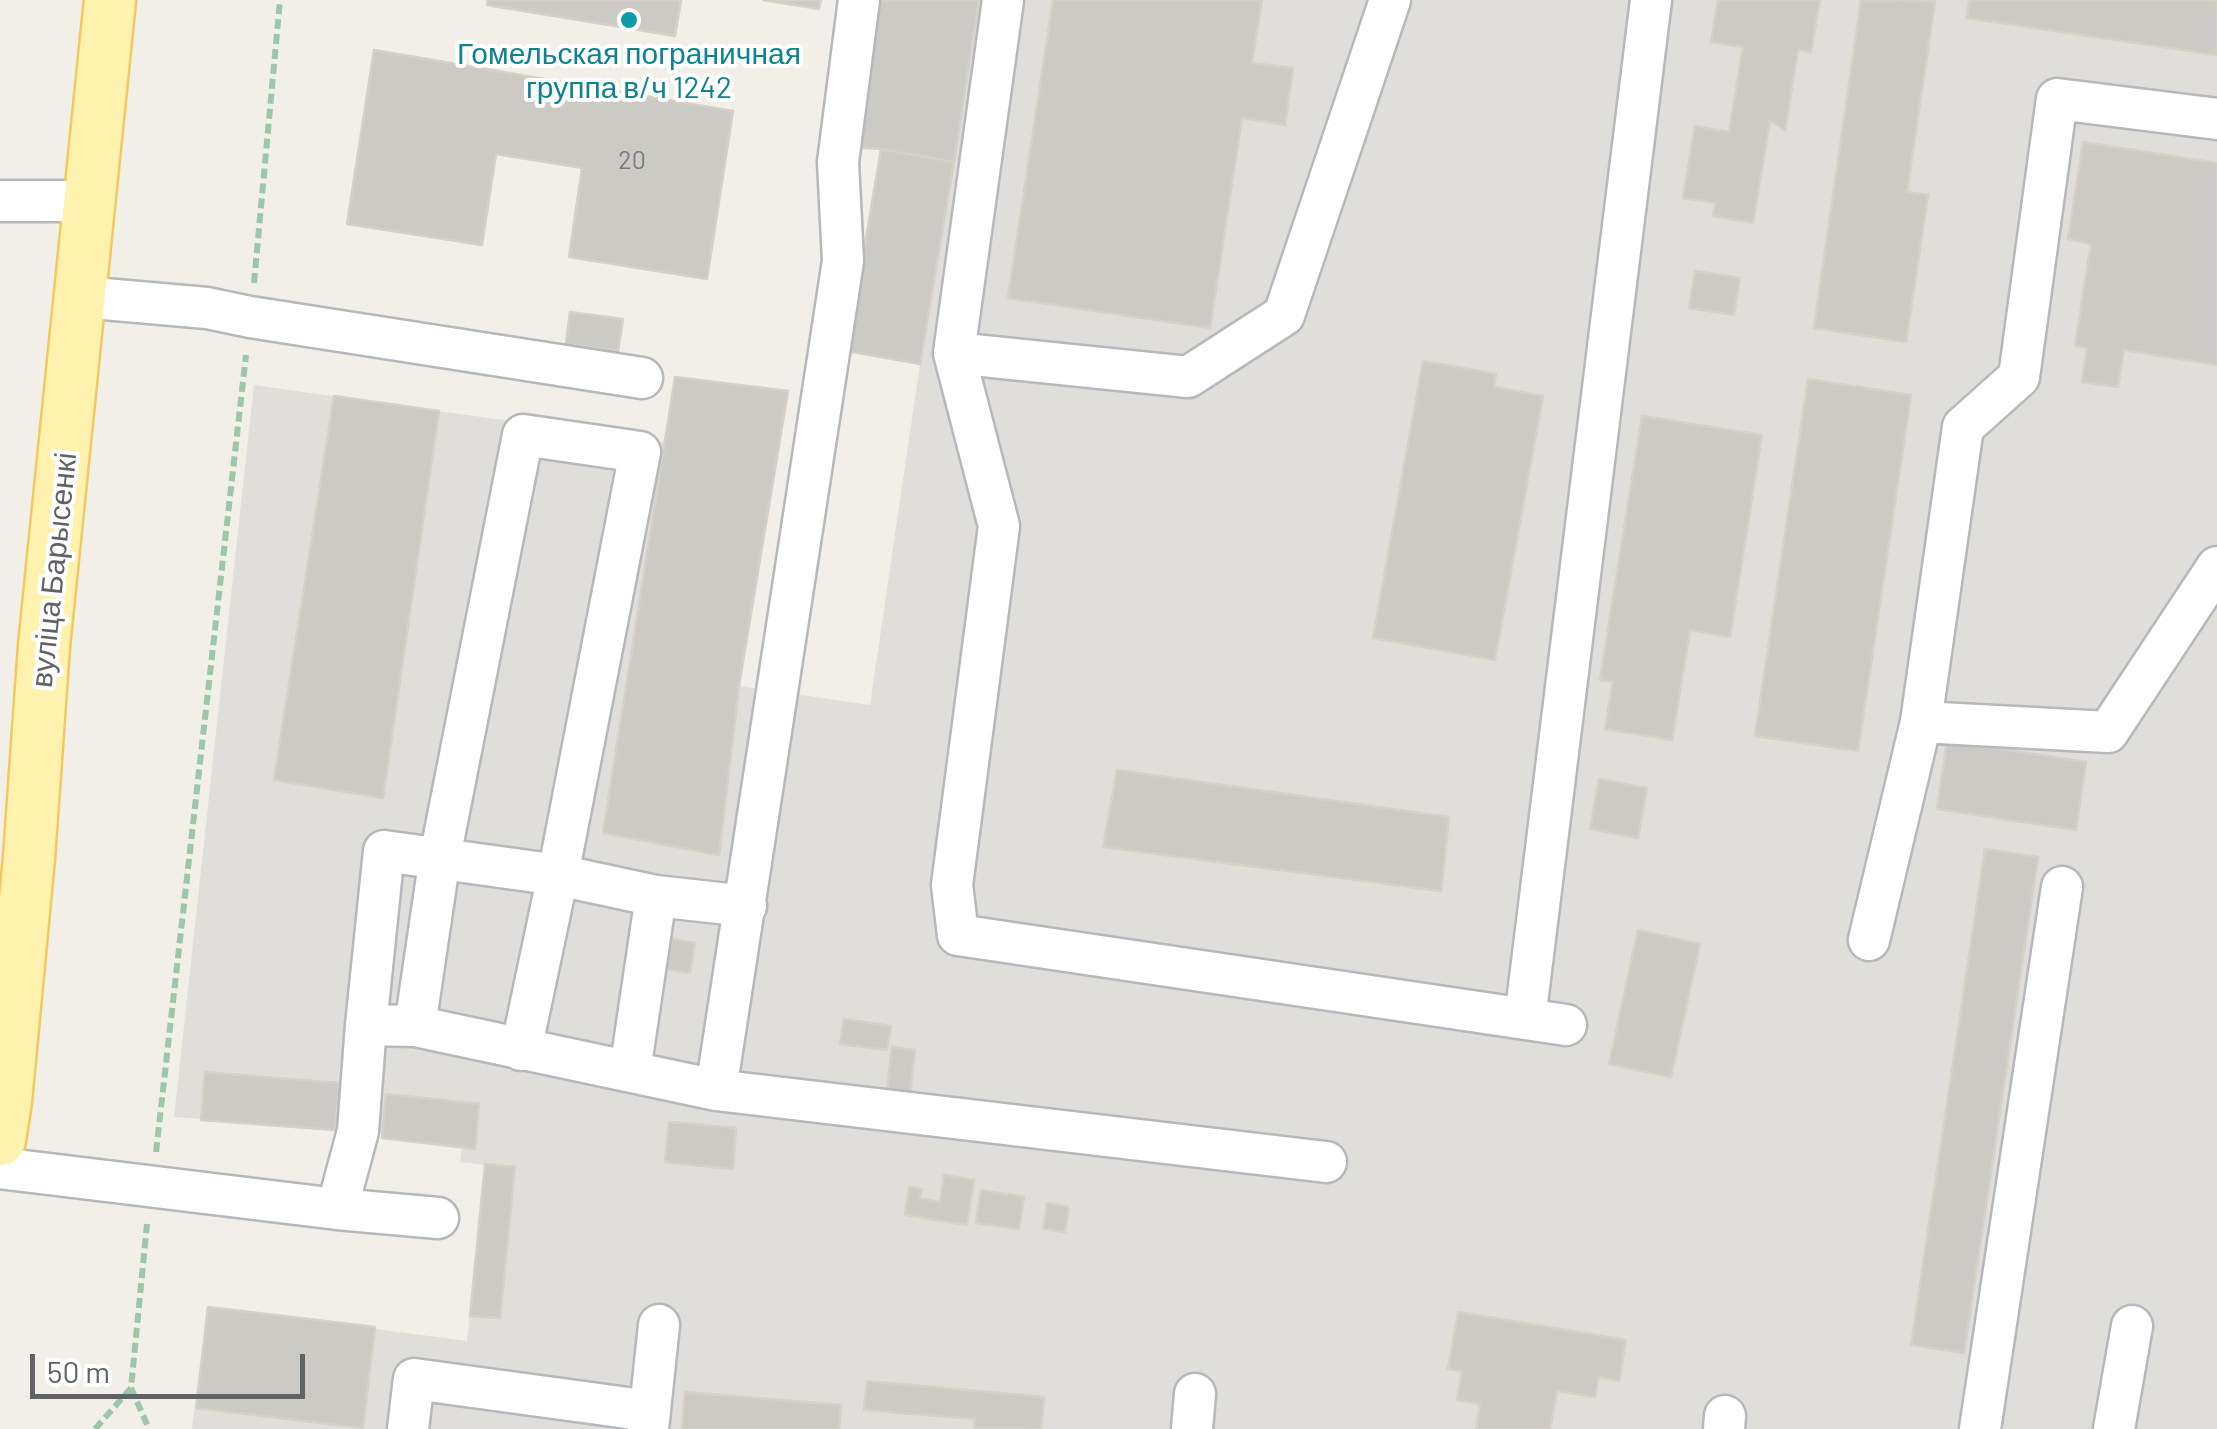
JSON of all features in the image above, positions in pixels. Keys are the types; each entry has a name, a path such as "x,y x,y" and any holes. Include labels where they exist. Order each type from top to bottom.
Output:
{"main road":[{"name":"вуліца Барысенкі","path":"2,1114 14,856 44,646 110,0"}],"lane":[{"path":"716,1090 843,261 838,162 859,0"},
{"path":"1003,0 954,354 1000,526 952,884 958,935 1566,1025"},
{"path":"954,354 1188,377 1284,315 1390,0"},
{"path":"1526,1020 1651,0"},
{"path":"1870,940 1921,722 1963,427 2019,377 2057,100 2217,119"},
{"path":"0,201 90,201"},
{"path":"81,298 207,308 642,378"},
{"path":"415,1026 440,858 523,435 640,452 521,1050"},
{"path":"1921,722 2108,732 2217,567"},
{"path":"337,1209 358,1131 384,851 558,875 656,896 746,906"},
{"path":"1980,1429 2062,887"},
{"path":"630,1071 656,896"},
{"path":"366,1025 415,1026 716,1090 1326,1162"},
{"path":"0,1168 438,1218"},
{"path":"408,1429 414,1379 649,1420 659,1325"},
{"path":"2114,1429 2132,1326"}],"path":[{"path":"149,1429 131,1388 250,317 280,0"},
{"path":"95,1429 131,1388"}],"shaded area":[{"path":"978,0 2217,0 2217,1429 192,1429 208,1307 467,1341 485,1165 460,1162 462,1147 382,1138 381,1132 174,1117 254,385 665,443 739,686 870,705"}],"building":[{"name":"Гомельская пограничная группа в/ч 1242","path":"488,0 681,0 675,36 487,5"},
{"name":"Гомельская пограничная группа в/ч 1242","path":"763,0 821,0 819,9"},
{"path":"875,0 979,0 954,162 852,147"},
{"path":"1053,0 1262,0 1252,63 1293,68 1285,125 1242,118 1210,328 1008,298"},
{"path":"1718,0 1820,0 1811,52 1798,50 1785,130 1770,121 1753,223 1713,216 1715,203 1683,198 1695,126 1729,132 1743,47 1711,42"},
{"path":"1861,0 1935,1 1907,192 1928,195 1906,342 1814,328"},
{"path":"1969,0 2217,0 2217,55 1967,18"},
{"path":"374,50 733,111 707,279 569,257 582,168 496,154 482,245 347,224"},
{"path":"2083,142 2217,163 2217,365 2124,350 2118,387 2082,382 2087,348 2075,346 2091,244 2068,239"},
{"path":"881,149 954,162 920,364 847,351"},
{"path":"1695,271 1740,278 1734,315 1689,308"},
{"path":"570,312 623,319 618,351 566,344"},
{"path":"1423,361 1496,374 1494,387 1543,396 1495,660 1373,638"},
{"path":"675,377 788,391 739,686 719,855 603,833"},
{"path":"1808,379 1911,395 1858,751 1755,736"},
{"path":"334,396 439,411 383,798 274,780"},
{"path":"1642,416 1762,435 1730,637 1690,630 1672,740 1605,729 1613,681 1600,680"},
{"path":"1947,741 2086,762 2076,830 1937,809"},
{"path":"1117,770 1449,817 1441,891 1103,847"},
{"path":"1599,779 1647,788 1638,838 1590,829"},
{"path":"1985,849 2038,857 1964,1353 1911,1345"},
{"path":"1638,930 1700,944 1671,1077 1609,1064"},
{"path":"672,939 695,943 690,973 667,969"},
{"path":"844,1019 891,1026 887,1050 840,1044"},
{"path":"892,1047 915,1050 910,1094 887,1092"},
{"path":"205,1072 339,1083 335,1130 201,1120"},
{"path":"386,1094 479,1104 475,1149 382,1138"},
{"path":"669,1122 736,1128 733,1169 665,1162"},
{"path":"485,1164 515,1167 500,1318 470,1316"},
{"path":"944,1175 974,1180 967,1225 905,1215 909,1187 922,1189 920,1198 940,1202"},
{"path":"981,1190 1024,1197 1019,1229 976,1223"},
{"path":"1047,1203 1069,1207 1065,1232 1043,1229"},
{"path":"208,1307 375,1327 363,1428 196,1408"},
{"path":"1458,1312 1626,1340 1619,1381 1598,1377 1595,1397 1557,1391 1550,1429 1476,1429 1480,1404 1457,1400 1462,1371 1448,1369"},
{"path":"867,1381 1044,1397 1041,1429 974,1428 975,1419 864,1410"},
{"path":"685,1392 841,1405 839,1429 682,1429"}],"place":[{"name":"Гомельская пограничная группа в/ч 1242","path":"629,20"}]}
